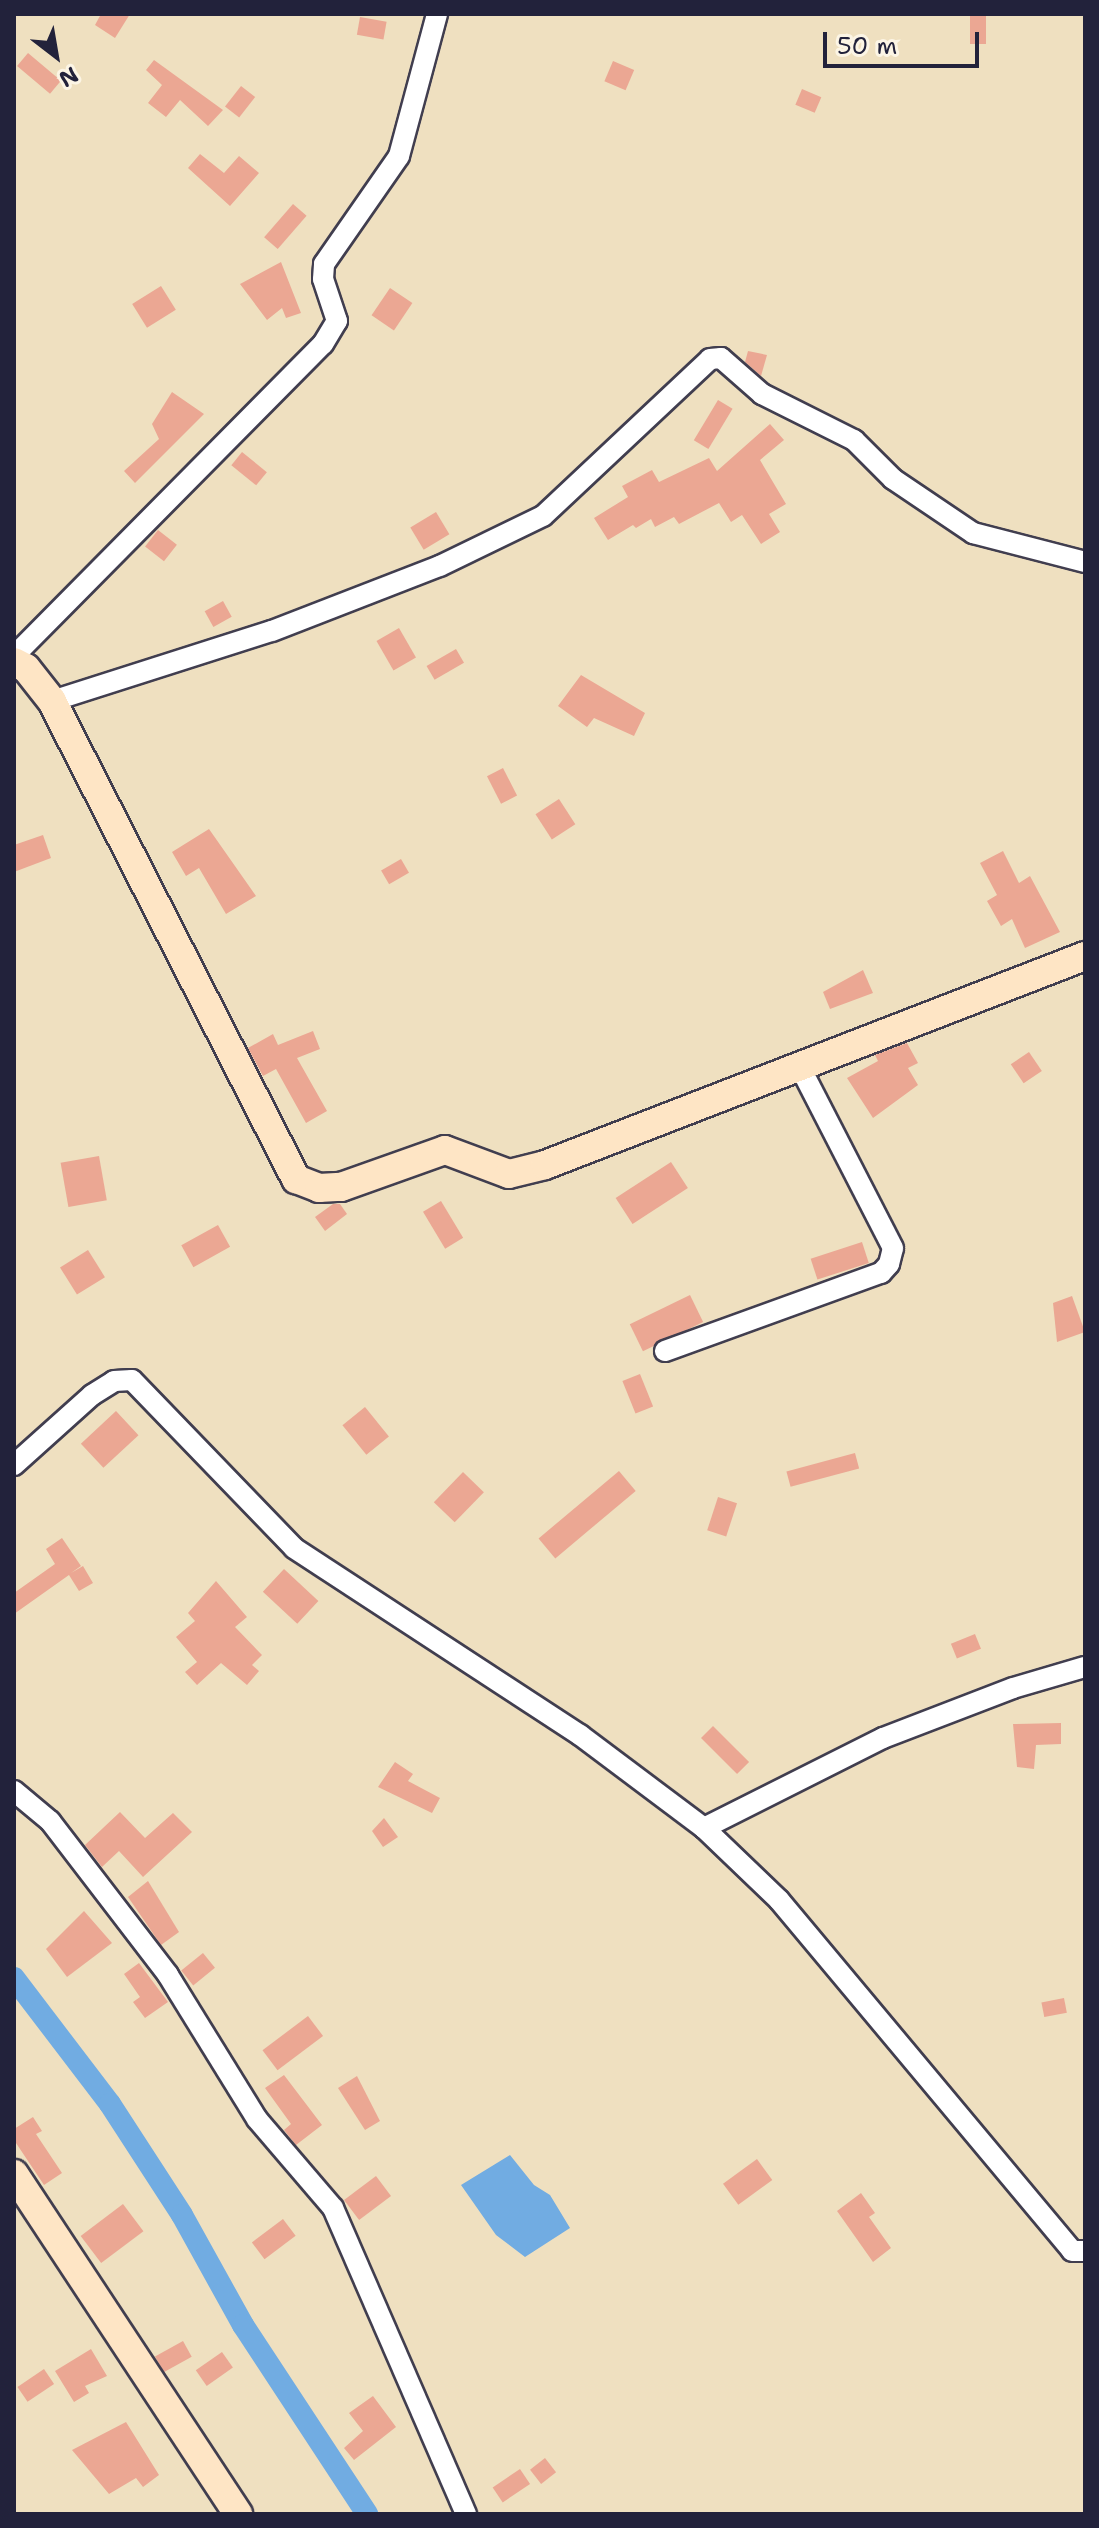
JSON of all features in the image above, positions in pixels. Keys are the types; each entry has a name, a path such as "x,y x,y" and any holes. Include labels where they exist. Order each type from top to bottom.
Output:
{"main road":[{"path":"14,659 26,668 52,701 296,1179 319,1188 341,1187 445,1150 509,1174 800,1067 1085,956"},
{"path":"14,2174 238,2514"}],"street":[{"path":"14,659 323,344 337,321 323,279 324,264 399,156 437,14"},
{"path":"52,701 272,631 440,566 543,516 710,359 721,358 762,394 854,440 893,479 973,533 1085,562"},
{"path":"665,1351 881,1273 889,1264 893,1248 800,1067"},
{"path":"14,1465 92,1395 114,1381 132,1380 294,1548 580,1735 704,1828 810,1935 1072,2251 1085,2251"},
{"path":"704,1828 883,1738 1013,1688 1085,1667"},
{"path":"14,1791 50,1821 159,1963 257,2119 333,2208 466,2514"}],"water":[{"path":"510,2155 534,2185 550,2195 570,2228 525,2257 496,2235 461,2185"}],"building":[{"path":"101,14 130,14 115,38 95,25"},
{"path":"970,14 986,14 986,44 970,44"},
{"path":"360,17 387,22 383,39 357,35"},
{"path":"28,53 61,81 50,94 17,66"},
{"path":"154,60 223,110 208,126 180,100 166,117 148,103 162,85 146,70"},
{"path":"613,61 634,70 626,90 604,81"},
{"path":"241,86 255,97 239,118 225,106"},
{"path":"802,89 821,97 815,113 795,105"},
{"path":"200,154 224,173 239,156 259,173 230,206 188,168"},
{"path":"293,204 307,216 278,249 264,237"},
{"path":"281,262 301,313 286,318 282,308 267,320 240,284"},
{"path":"161,286 176,310 147,328 132,304"},
{"path":"390,288 412,303 394,330 372,315"},
{"path":"748,351 767,355 761,376 745,362"},
{"path":"172,392 204,414 135,483 124,471 159,439 152,424"},
{"path":"718,400 733,409 708,449 694,440"},
{"path":"770,424 784,440 760,460 786,504 769,514 780,532 761,544 742,515 731,522 719,503 679,524 674,517 655,527 651,519 636,528 633,525 608,540 594,518 628,497 622,486 652,470 659,482 709,458 717,471"},
{"path":"242,452 267,472 256,485 231,465"},
{"path":"436,512 449,534 424,550 410,527"},
{"path":"158,530 177,545 164,561 145,547"},
{"path":"223,601 232,617 213,627 205,611"},
{"path":"399,628 416,657 393,670 376,641"},
{"path":"456,649 464,663 435,680 427,666"},
{"path":"581,675 645,713 634,736 594,718 587,727 558,706"},
{"path":"503,768 517,796 501,804 487,776"},
{"path":"559,799 575,824 552,839 536,814"},
{"path":"209,829 256,896 226,914 199,868 186,876 172,852"},
{"path":"43,835 51,858 14,872 14,845"},
{"path":"1003,851 1019,883 1030,876 1060,932 1025,948 1012,919 1001,926 987,901 997,895 980,863"},
{"path":"401,859 409,873 389,884 381,870"},
{"path":"863,970 873,993 830,1009 823,992"},
{"path":"313,1031 320,1049 297,1058 327,1111 306,1123 276,1069 263,1076 248,1048 273,1034 278,1045"},
{"path":"907,1043 918,1063 908,1068 918,1085 873,1118 847,1078 878,1061 875,1055"},
{"path":"1029,1052 1042,1071 1024,1083 1011,1064"},
{"path":"99,1156 107,1200 68,1207 61,1163"},
{"path":"671,1162 688,1188 633,1224 616,1198"},
{"path":"441,1201 463,1238 445,1249 423,1212"},
{"path":"333,1204 340,1204 347,1214 325,1231 315,1217"},
{"path":"218,1225 230,1247 193,1267 181,1245"},
{"path":"862,1242 869,1263 817,1280 811,1259"},
{"path":"88,1250 105,1277 77,1295 60,1267"},
{"path":"690,1295 703,1322 643,1351 630,1324"},
{"path":"1072,1296 1085,1332 1057,1342 1053,1303"},
{"path":"640,1374 653,1406 635,1414 622,1381"},
{"path":"365,1407 389,1437 366,1455 342,1425"},
{"path":"116,1411 139,1435 103,1468 81,1444"},
{"path":"855,1453 859,1468 791,1487 786,1471"},
{"path":"619,1471 636,1491 555,1558 539,1538"},
{"path":"463,1472 484,1492 455,1522 434,1502"},
{"path":"718,1497 737,1503 726,1536 707,1530"},
{"path":"62,1538 81,1566 71,1573 83,1566 93,1583 79,1591 69,1575 14,1614 14,1593 55,1564 46,1549"},
{"path":"284,1569 318,1601 297,1624 263,1592"},
{"path":"216,1581 247,1617 235,1627 262,1655 252,1665 259,1671 247,1685 221,1663 197,1685 185,1672 197,1662 176,1637 195,1621 188,1613"},
{"path":"975,1634 981,1649 957,1659 951,1644"},
{"path":"1061,1723 1061,1744 1036,1745 1034,1769 1017,1767 1013,1724"},
{"path":"713,1726 749,1762 737,1774 701,1738"},
{"path":"395,1762 413,1774 408,1781 440,1798 432,1813 378,1787"},
{"path":"120,1812 145,1838 173,1813 192,1832 143,1877 119,1851 102,1867 85,1845"},
{"path":"384,1818 398,1837 383,1847 372,1831"},
{"path":"148,1881 179,1932 161,1945 128,1897"},
{"path":"84,1911 112,1943 67,1977 46,1949"},
{"path":"203,1953 215,1968 193,1985 181,1971"},
{"path":"139,1963 168,2002 145,2018 133,2002 140,1997 124,1974"},
{"path":"1064,1998 1067,2013 1044,2017 1041,2002"},
{"path":"308,2016 323,2036 278,2070 262,2050"},
{"path":"284,2075 322,2125 296,2145 284,2130 291,2124 265,2088"},
{"path":"357,2076 380,2121 365,2130 338,2088"},
{"path":"33,2117 42,2131 36,2134 62,2173 44,2185 14,2140 14,2129"},
{"path":"757,2159 772,2180 738,2205 723,2184"},
{"path":"376,2176 391,2196 359,2220 344,2200"},
{"path":"861,2193 875,2213 869,2217 891,2248 873,2262 837,2211"},
{"path":"123,2204 143,2231 101,2263 81,2236"},
{"path":"283,2219 296,2236 264,2259 252,2242"},
{"path":"183,2341 192,2357 164,2372 155,2357"},
{"path":"91,2349 107,2376 85,2386 89,2393 74,2402 55,2371"},
{"path":"222,2352 233,2368 207,2386 196,2370"},
{"path":"44,2369 54,2384 28,2402 17,2387"},
{"path":"373,2396 396,2427 354,2460 344,2448 363,2431 349,2413"},
{"path":"126,2422 159,2475 143,2487 136,2478 109,2494 72,2450"},
{"path":"545,2458 556,2472 541,2484 530,2470"},
{"path":"520,2469 530,2484 503,2502 493,2487"}],"waterway":[{"path":"14,1978 110,2104 182,2215 243,2325 367,2514"}]}
